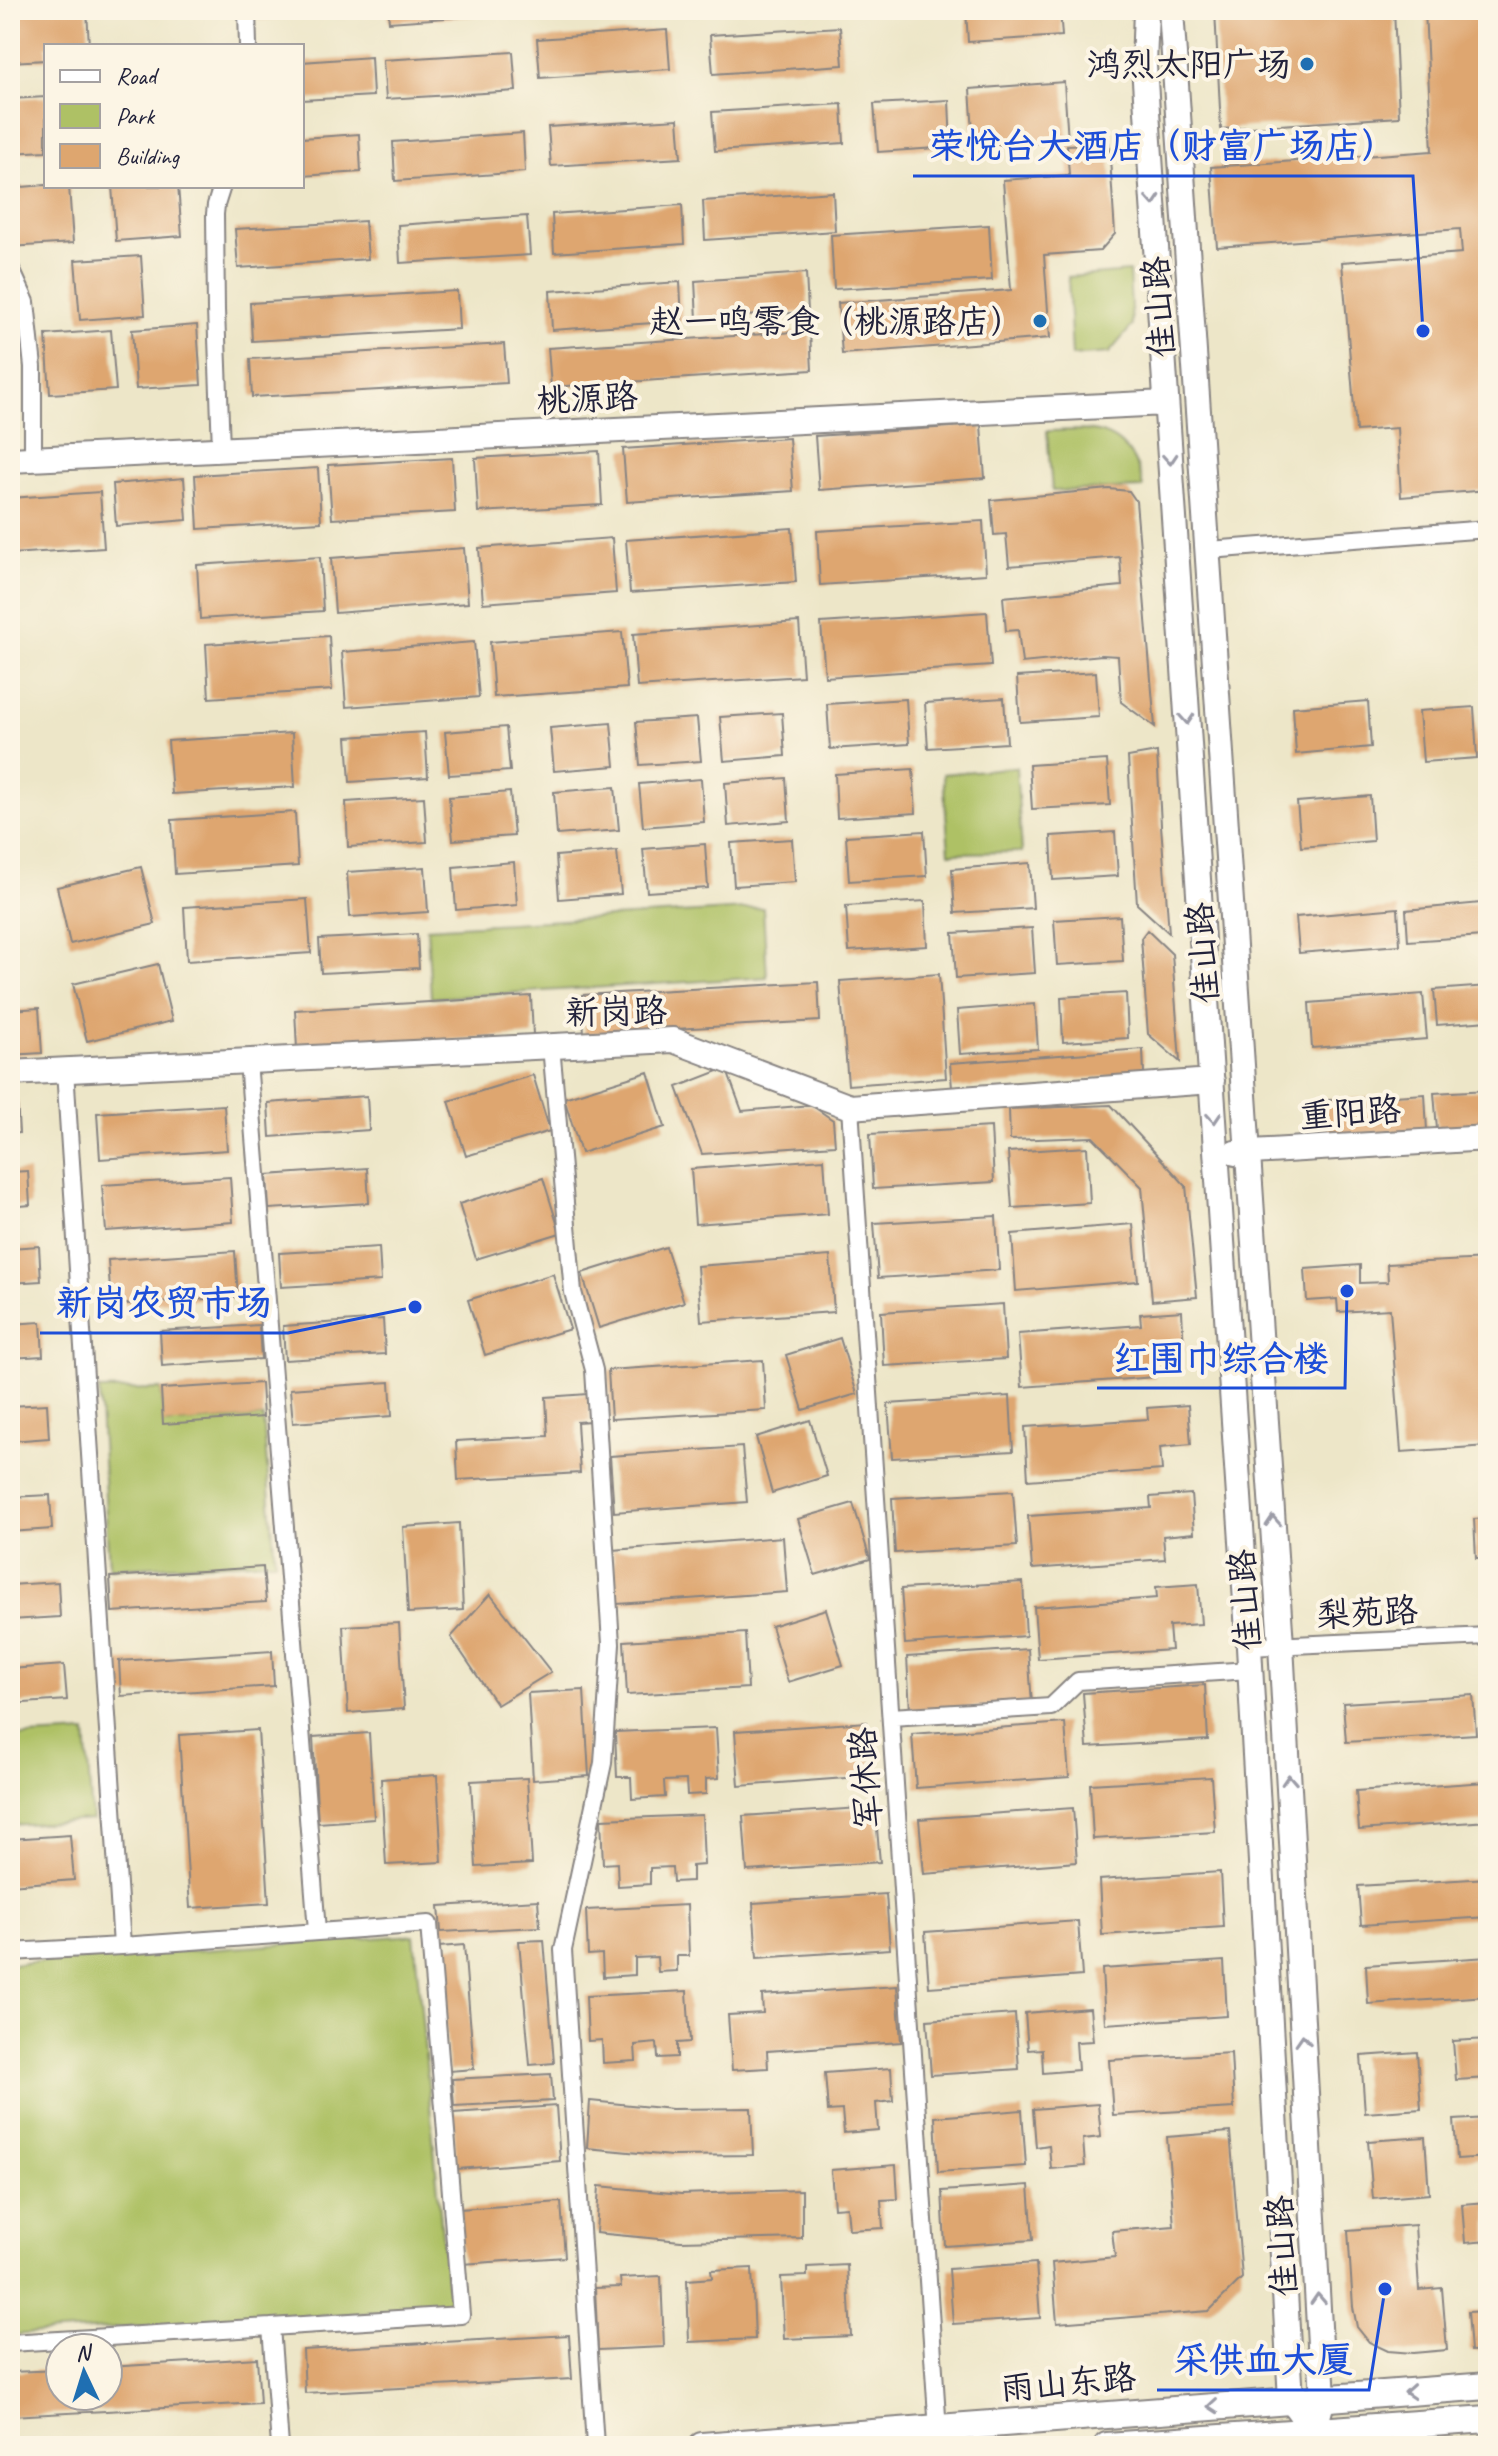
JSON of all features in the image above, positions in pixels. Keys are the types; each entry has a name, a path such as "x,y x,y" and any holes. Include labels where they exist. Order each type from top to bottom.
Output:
{"main road":[{"name":"雨山东路","path":"702,2446 939,2438 1291,2400 1488,2386"},
{"name":"雨山东路","path":"1107,2446 1314,2439 1488,2419"}],"street":[{"path":"247,10 248,44"},
{"name":"佳山路","path":"1146,10 1144,66 1250,1658 1291,2400"},
{"name":"佳山路","path":"1171,10 1281,1645 1323,2398 1314,2439"},
{"path":"221,188 215,214 221,449"},
{"path":"10,267 26,302 33,367 21,459"},
{"name":"桃源路","path":"21,459 1166,403"},
{"path":"1209,550 1488,529"},
{"name":"新岗路","path":"10,1073 673,1040 850,1107 1212,1081"},
{"path":"551,1046 573,1292 594,1370 611,1644 603,1763 563,1950 595,2446"},
{"path":"248,1061 317,1931"},
{"path":"65,1070 122,1946"},
{"name":"军休路","path":"850,1107 939,2438"},
{"name":"重阳路","path":"1216,1155 1488,1138"},
{"name":"梨苑路","path":"891,1717 1051,1707 1078,1681 1250,1658 1281,1645 1488,1636"},
{"path":"10,1952 429,1924 461,2315 10,2343"},
{"path":"271,2327 280,2446"},
{"path":"1291,2400 1314,2439"}],"green space":[{"path":"1129,272 1132,326 1109,353 1072,356 1068,277"},
{"path":"1087,430 1112,438 1133,459 1143,488 1052,491 1047,431"},
{"path":"1016,767 1022,852 949,853 943,774"},
{"path":"763,908 767,977 431,998 427,928"},
{"path":"161,1389 164,1424 263,1417 275,1561 109,1568 99,1390"},
{"path":"86,1733 92,1820 10,1825 10,1737"},
{"path":"414,1935 449,2308 10,2335 10,1964"}],"building":[{"path":"10,10 87,10 89,44 44,44 44,60 10,62"},
{"path":"258,10 373,10 373,12 258,20"},
{"path":"388,10 519,10 519,13 389,22"},
{"path":"966,10 1060,10 1062,36 968,42"},
{"name":"鸿烈太阳广场","path":"1215,10 1394,10 1399,117 1221,129"},
{"path":"1425,10 1488,10 1488,490 1401,497 1397,428 1356,431 1342,262 1462,253 1460,229 1217,247 1211,167 1432,151"},
{"path":"840,27 843,65 713,74 710,35"},
{"path":"667,30 670,69 540,78 537,39"},
{"path":"513,52 516,91 386,99 383,60"},
{"path":"371,57 373,96 304,100 304,62"},
{"path":"1064,82 1068,141 974,147 970,89"},
{"path":"44,97 44,151 10,153 10,99"},
{"path":"949,100 951,147 878,152 874,104"},
{"path":"842,104 844,143 715,151 712,112"},
{"path":"678,119 681,158 551,166 548,127"},
{"path":"523,133 525,172 395,181 393,142"},
{"path":"359,134 361,172 304,176 304,138"},
{"path":"1109,143 1115,234 1100,251 1044,255 1050,338 842,354 838,303 1011,290 1003,180 1069,175 1067,145"},
{"path":"44,185 44,188 69,188 73,243 10,247 10,188"},
{"path":"112,188 178,188 182,236 116,241"},
{"path":"833,192 835,231 705,240 703,201"},
{"path":"682,205 684,244 554,253 552,214"},
{"path":"527,216 530,255 400,263 398,225"},
{"path":"365,221 368,259 238,268 235,229"},
{"path":"989,225 992,280 834,289 831,235"},
{"path":"141,256 145,315 80,320 75,260"},
{"path":"806,273 808,312 697,319 695,281"},
{"path":"680,282 682,321 552,330 550,291"},
{"path":"457,291 459,329 252,341 250,303"},
{"path":"197,325 201,385 136,389 132,330"},
{"path":"111,330 116,390 50,394 46,335"},
{"path":"810,331 812,370 551,387 548,348"},
{"path":"504,344 507,383 252,397 250,359"},
{"path":"981,425 985,478 819,490 815,436"},
{"path":"789,438 793,491 627,502 623,449"},
{"path":"599,451 602,505 478,512 475,458"},
{"path":"452,458 455,512 332,519 328,465"},
{"path":"318,468 321,522 198,529 195,475"},
{"path":"184,478 187,520 116,526 113,484"},
{"path":"1109,489 1129,491 1136,501 1155,727 1121,702 1118,656 1022,663 1018,630 1006,631 1003,597 1122,586 1120,557 1009,566 1006,534 994,535 991,500"},
{"path":"100,492 104,548 10,554 10,498"},
{"path":"983,521 986,574 820,585 817,531"},
{"path":"792,528 796,582 630,593 626,540"},
{"path":"612,538 616,593 483,603 479,548"},
{"path":"464,548 468,603 335,613 331,558"},
{"path":"320,557 323,611 200,619 197,565"},
{"path":"987,612 991,666 825,677 821,623"},
{"path":"799,622 803,676 637,687 633,634"},
{"path":"622,632 627,688 494,697 490,642"},
{"path":"329,636 332,690 209,698 206,644"},
{"path":"474,642 479,697 346,707 342,652"},
{"path":"1096,672 1099,717 1020,722 1017,677"},
{"path":"1004,698 1007,743 928,748 925,703"},
{"path":"906,699 909,744 830,749 827,704"},
{"path":"1368,701 1371,747 1296,754 1293,707"},
{"path":"1474,707 1477,758 1423,762 1419,711"},
{"path":"782,713 785,756 724,761 720,717"},
{"path":"697,718 701,761 640,765 636,722"},
{"path":"611,723 615,766 554,771 550,728"},
{"path":"506,727 510,771 449,775 445,732"},
{"path":"425,732 428,777 350,782 347,737"},
{"path":"292,733 295,787 172,794 168,741"},
{"path":"1157,752 1169,933 1137,904 1128,757"},
{"path":"1107,760 1110,805 1032,809 1029,765"},
{"path":"913,769 916,813 837,818 835,774"},
{"path":"786,778 789,821 728,826 725,783"},
{"path":"701,779 704,822 643,827 639,784"},
{"path":"615,787 619,830 557,835 554,792"},
{"path":"510,792 514,836 453,840 449,797"},
{"path":"1370,796 1373,841 1301,847 1297,802"},
{"path":"424,797 427,842 348,847 346,802"},
{"path":"295,812 298,866 175,874 172,820"},
{"path":"924,831 927,876 849,881 846,836"},
{"path":"1115,832 1118,876 1053,880 1051,836"},
{"path":"792,839 795,882 734,886 731,843"},
{"path":"705,844 708,888 647,892 643,849"},
{"path":"617,851 621,894 559,899 556,856"},
{"path":"514,862 517,905 456,910 453,867"},
{"path":"1030,863 1033,908 955,913 952,869"},
{"path":"141,867 155,924 70,944 57,887"},
{"path":"425,867 428,912 350,917 347,872"},
{"path":"307,899 311,953 187,961 184,907"},
{"path":"925,901 927,946 849,951 846,906"},
{"path":"1481,903 1483,936 1408,941 1406,910"},
{"path":"1398,908 1400,945 1299,953 1296,917"},
{"path":"1120,916 1123,961 1057,965 1054,920"},
{"path":"1032,928 1035,973 956,978 953,933"},
{"path":"1147,930 1172,954 1180,1062 1148,1034 1141,938"},
{"path":"417,934 419,968 321,973 319,939"},
{"path":"158,964 172,1021 87,1041 73,984"},
{"path":"939,974 946,1078 848,1085 840,981"},
{"path":"818,982 820,1021 584,1034 582,995"},
{"path":"1488,986 1488,1021 1437,1025 1434,990"},
{"path":"1126,993 1128,1038 1063,1042 1061,997"},
{"path":"1423,994 1427,1039 1312,1048 1309,1003"},
{"path":"531,996 533,1035 297,1049 295,1010"},
{"path":"1035,1004 1038,1049 960,1054 957,1010"},
{"path":"39,1008 42,1053 10,1055 10,1010"},
{"path":"1143,1049 1144,1074 952,1088 950,1063"},
{"path":"726,1068 742,1111 811,1105 833,1120 835,1145 702,1154 677,1087"},
{"path":"648,1072 665,1127 581,1153 564,1098"},
{"path":"533,1075 550,1131 466,1156 449,1101"},
{"path":"1488,1090 1488,1125 1437,1129 1434,1093"},
{"path":"1425,1094 1427,1131 1316,1138 1314,1101"},
{"path":"367,1096 369,1130 270,1137 268,1103"},
{"path":"10,1099 17,1099 19,1133 10,1134"},
{"path":"224,1105 227,1150 100,1159 97,1113"},
{"path":"1111,1105 1186,1186 1197,1297 1152,1301 1142,1187 1093,1137 1010,1140 1009,1109"},
{"path":"991,1127 994,1182 873,1189 870,1134"},
{"path":"1087,1147 1090,1203 1012,1208 1008,1152"},
{"path":"824,1159 828,1214 695,1224 691,1169"},
{"path":"367,1168 369,1203 269,1209 267,1175"},
{"path":"28,1171 30,1205 10,1207 10,1172"},
{"path":"230,1177 233,1222 106,1231 102,1185"},
{"path":"543,1178 560,1233 476,1259 459,1204"},
{"path":"996,1216 999,1270 878,1278 874,1223"},
{"path":"1133,1224 1138,1281 1016,1291 1012,1234"},
{"path":"39,1246 41,1281 10,1283 10,1248"},
{"path":"379,1247 381,1281 281,1287 279,1253"},
{"path":"666,1247 684,1302 599,1328 582,1273"},
{"path":"235,1251 238,1297 111,1305 108,1260"},
{"path":"830,1256 834,1312 701,1321 697,1266"},
{"path":"1488,1259 1488,1446 1401,1452 1390,1309 1338,1312 1337,1299 1307,1301 1305,1269 1360,1265 1360,1283 1388,1282 1387,1264"},
{"path":"553,1274 570,1329 485,1355 468,1300"},
{"path":"1003,1304 1006,1359 884,1366 881,1312"},
{"path":"1182,1311 1184,1351 1153,1353 1155,1377 1022,1387 1018,1334 1141,1325 1140,1314"},
{"path":"383,1319 385,1354 285,1360 283,1326"},
{"path":"41,1322 43,1356 10,1358 10,1324"},
{"path":"259,1325 261,1359 162,1366 160,1331"},
{"path":"840,1338 857,1394 803,1410 786,1355"},
{"path":"763,1360 766,1410 611,1419 608,1370"},
{"path":"390,1382 392,1416 293,1423 290,1389"},
{"path":"261,1383 263,1417 163,1424 161,1389"},
{"path":"588,1394 590,1421 577,1422 580,1473 458,1480 456,1441 548,1436 546,1397"},
{"path":"1010,1396 1013,1451 892,1458 888,1404"},
{"path":"47,1404 49,1438 10,1441 10,1406"},
{"path":"1188,1405 1191,1444 1160,1447 1162,1470 1028,1480 1025,1427 1148,1419 1147,1408"},
{"path":"810,1420 827,1476 772,1493 756,1437"},
{"path":"742,1447 747,1502 614,1512 610,1456"},
{"path":"1013,1491 1017,1546 895,1553 892,1498"},
{"path":"1191,1494 1194,1533 1163,1536 1165,1559 1032,1569 1028,1516 1151,1508 1150,1497"},
{"path":"50,1495 52,1529 10,1532 10,1497"},
{"path":"853,1503 870,1559 815,1575 798,1519"},
{"path":"1488,1518 1488,1558 1476,1558 1474,1519"},
{"path":"459,1523 463,1610 408,1613 403,1527"},
{"path":"783,1537 787,1592 617,1604 613,1550"},
{"path":"263,1567 266,1602 112,1612 110,1577"},
{"path":"58,1582 60,1617 10,1620 10,1585"},
{"path":"1023,1582 1026,1636 905,1644 901,1589"},
{"path":"1198,1584 1201,1624 1169,1626 1171,1650 1038,1659 1034,1607 1157,1598 1156,1587"},
{"path":"490,1594 551,1672 497,1705 451,1637"},
{"path":"826,1609 843,1665 788,1682 771,1626"},
{"path":"399,1623 404,1709 348,1713 343,1626"},
{"path":"745,1633 748,1688 627,1695 624,1641"},
{"path":"1028,1649 1032,1704 910,1711 907,1657"},
{"path":"272,1651 274,1686 121,1696 119,1661"},
{"path":"64,1665 67,1700 10,1704 10,1669"},
{"path":"1205,1685 1208,1740 1087,1747 1083,1693"},
{"path":"584,1690 589,1776 533,1780 528,1693"},
{"path":"1473,1695 1476,1734 1346,1742 1343,1703"},
{"path":"867,1722 872,1776 739,1786 735,1731"},
{"path":"1065,1723 1069,1777 916,1788 912,1734"},
{"path":"716,1728 719,1778 706,1779 706,1794 687,1795 686,1780 664,1781 665,1797 632,1799 631,1777 617,1777 615,1732"},
{"path":"258,1730 269,1903 190,1908 179,1735"},
{"path":"369,1733 374,1819 318,1823 313,1737"},
{"path":"437,1775 442,1862 386,1865 381,1779"},
{"path":"1211,1777 1215,1832 1093,1839 1090,1784"},
{"path":"527,1778 532,1864 476,1867 471,1781"},
{"path":"1486,1782 1488,1821 1359,1830 1356,1791"},
{"path":"875,1807 880,1862 747,1871 743,1816"},
{"path":"1073,1808 1077,1862 924,1874 919,1819"},
{"path":"702,1815 704,1865 692,1866 692,1881 673,1882 672,1867 650,1868 650,1884 618,1886 617,1863 603,1864 601,1819"},
{"path":"70,1835 74,1880 10,1885 10,1839"},
{"path":"1220,1872 1223,1927 1102,1935 1099,1880"},
{"path":"1488,1878 1488,1917 1361,1925 1358,1886"},
{"path":"886,1894 890,1949 757,1958 753,1903"},
{"path":"538,1900 540,1927 441,1932 439,1906"},
{"path":"687,1905 689,1956 677,1956 677,1971 658,1972 657,1957 635,1958 635,1975 603,1977 602,1954 588,1955 586,1910"},
{"path":"1078,1921 1082,1976 929,1987 925,1932"},
{"path":"544,1940 554,2063 530,2065 519,1941"},
{"path":"464,1945 474,2069 449,2071 439,1947"},
{"path":"1488,1957 1488,1996 1368,2004 1366,1965"},
{"path":"1224,1961 1227,2016 1105,2024 1102,1969"},
{"path":"897,1986 901,2042 767,2051 768,2068 732,2070 728,2015 763,2013 762,1995"},
{"path":"687,1991 690,2042 677,2043 677,2057 658,2058 657,2043 635,2045 636,2061 603,2063 602,2040 588,2041 586,1996"},
{"path":"1090,2008 1093,2041 1076,2042 1078,2070 1043,2073 1042,2049 1028,2050 1025,2013"},
{"path":"1015,2014 1019,2069 931,2075 927,2020"},
{"path":"1488,2039 1488,2078 1456,2080 1453,2041"},
{"path":"1417,2052 1421,2109 1365,2113 1361,2056"},
{"path":"1231,2053 1234,2108 1113,2115 1109,2060"},
{"path":"891,2068 893,2101 876,2103 878,2130 844,2133 842,2110 828,2111 825,2073"},
{"path":"551,2074 553,2101 454,2106 452,2079"},
{"path":"590,2101 672,2109 751,2108 753,2155 671,2156 587,2148"},
{"path":"1098,2104 1101,2137 1083,2139 1085,2166 1051,2169 1049,2145 1036,2147 1033,2109"},
{"path":"556,2106 560,2161 457,2169 453,2113"},
{"path":"1022,2110 1026,2166 938,2172 935,2117"},
{"path":"1488,2118 1488,2157 1457,2159 1454,2120"},
{"path":"1230,2132 1242,2278 1209,2311 1057,2323 1052,2263 1115,2257 1112,2231 1174,2226 1167,2137"},
{"path":"1425,2137 1429,2194 1373,2199 1368,2141"},
{"path":"896,2165 898,2199 881,2200 883,2228 849,2230 847,2207 834,2208 831,2170"},
{"path":"1029,2185 1033,2240 945,2246 942,2191"},
{"path":"599,2186 681,2194 802,2190 802,2238 681,2241 596,2233"},
{"path":"561,2202 565,2257 462,2264 459,2209"},
{"path":"1488,2202 1488,2241 1465,2243 1462,2204"},
{"path":"1415,2225 1419,2290 1442,2288 1447,2350 1413,2353 1388,2351 1369,2342 1357,2327 1348,2230"},
{"path":"1036,2263 1040,2318 953,2324 949,2269"},
{"path":"847,2265 851,2336 784,2339 781,2277 807,2276 807,2267"},
{"path":"752,2268 755,2339 689,2342 687,2280 712,2278 711,2270"},
{"path":"661,2276 664,2347 598,2350 595,2288 621,2287 620,2278"},
{"path":"1488,2311 1488,2350 1471,2351 1468,2312"},
{"path":"569,2335 572,2379 305,2393 303,2350"},
{"path":"257,2358 260,2403 124,2410 124,2366"},
{"path":"44,2371 44,2412 87,2412 10,2416 10,2372"}],"place":[{"name":"鸿烈太阳广场","path":"1307,64"},
{"name":"赵一鸣零食（桃源路店）","path":"1040,321"},
{"name":"荣悦台大酒店（财富广场店）","path":"1423,331"},
{"name":"红围巾综合楼","path":"1347,1291"},
{"name":"新岗农贸市场","path":"415,1307"},
{"name":"采供血大厦","path":"1385,2289"}]}
